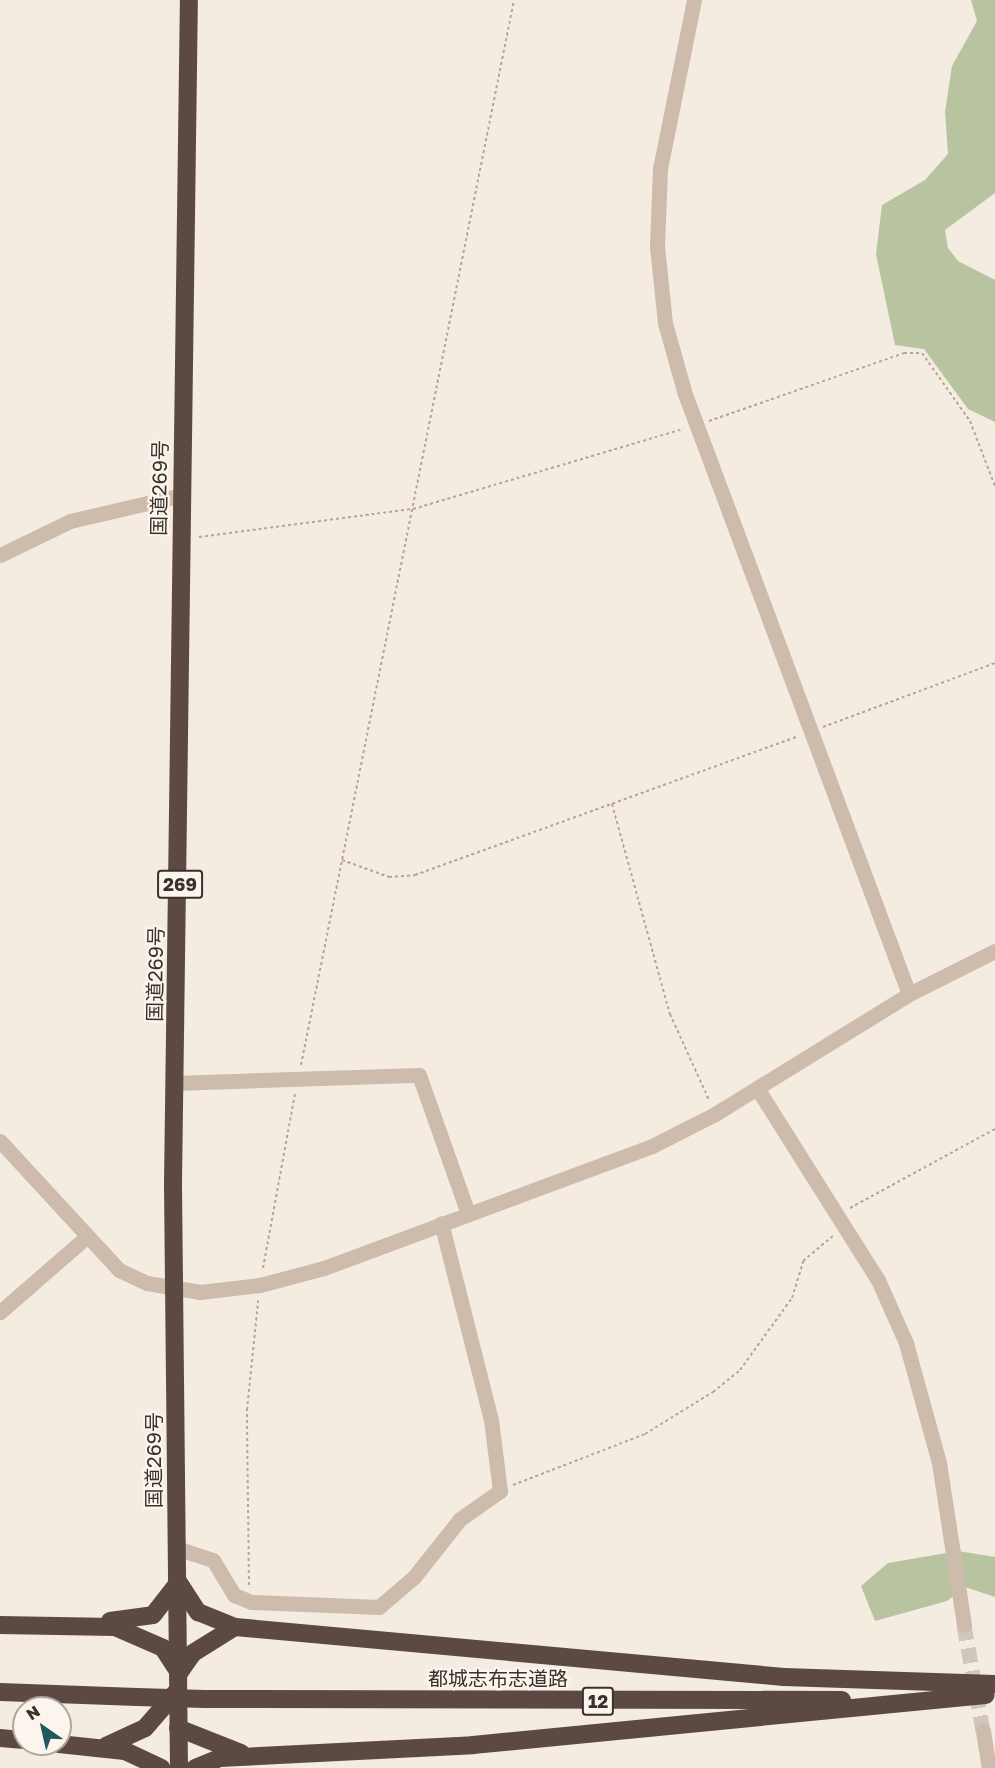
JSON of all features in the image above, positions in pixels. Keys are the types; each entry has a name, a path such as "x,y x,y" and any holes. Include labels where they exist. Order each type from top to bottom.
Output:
{"highway":[{"name":"国道269号","path":"180,1768 176,1548 174,1083 189,0"},
{"path":"0,1625 79,1622 153,1615 178,1582 198,1612 235,1628 784,1677 994,1691"},
{"path":"79,1622 115,1627 149,1640 162,1648 178,1682"},
{"path":"94,1748 132,1737 178,1682 193,1653 235,1628"},
{"path":"195,1768 220,1758 473,1746 994,1691"},
{"name":"都城志布志道路","path":"0,1692 205,1699 665,1702 994,1691"},
{"path":"178,1728 254,1757"},
{"path":"72,1745 140,1755 161,1768"}],"street":[{"path":"694,0 660,168 657,246 665,323 697,425 909,994"},
{"path":"0,555 70,521 182,495"},
{"path":"0,1141 85,1238 119,1270 175,1289 200,1292 260,1285 324,1268 652,1146 716,1113 909,994 995,951"},
{"path":"174,1083 297,1082 419,1075 468,1213"},
{"path":"757,1088 846,1228 894,1313 925,1407 964,1625"},
{"path":"176,1548 213,1560 234,1595 250,1602 379,1607 414,1577 460,1519 500,1491 491,1420 441,1223"},
{"path":"0,1312 85,1238"},
{"path":"982,1731 989,1768"}],"path":[{"path":"250,1602 247,1410 260,1285 297,1082 514,0"},
{"path":"181,539 267,532 413,509 697,425 904,353 922,353 970,421 995,486"},
{"path":"342,860 389,877 415,875 995,663"},
{"path":"612,804 670,1014 716,1113"},
{"path":"837,1214 995,1129"},
{"path":"500,1491 645,1434 713,1392 740,1370 792,1298 810,1252 846,1228"}],"green space":[{"path":"971,0 995,0 995,193 945,230 948,248 958,261 995,280 995,422 968,409 924,349 895,345 876,254 882,205 925,180 948,154 945,112 952,66 977,21"},
{"path":"958,1551 995,1557 995,1597 965,1587 947,1601 875,1621 861,1586 888,1563"}],"tunnel":[{"path":"964,1625 983,1731"}]}
